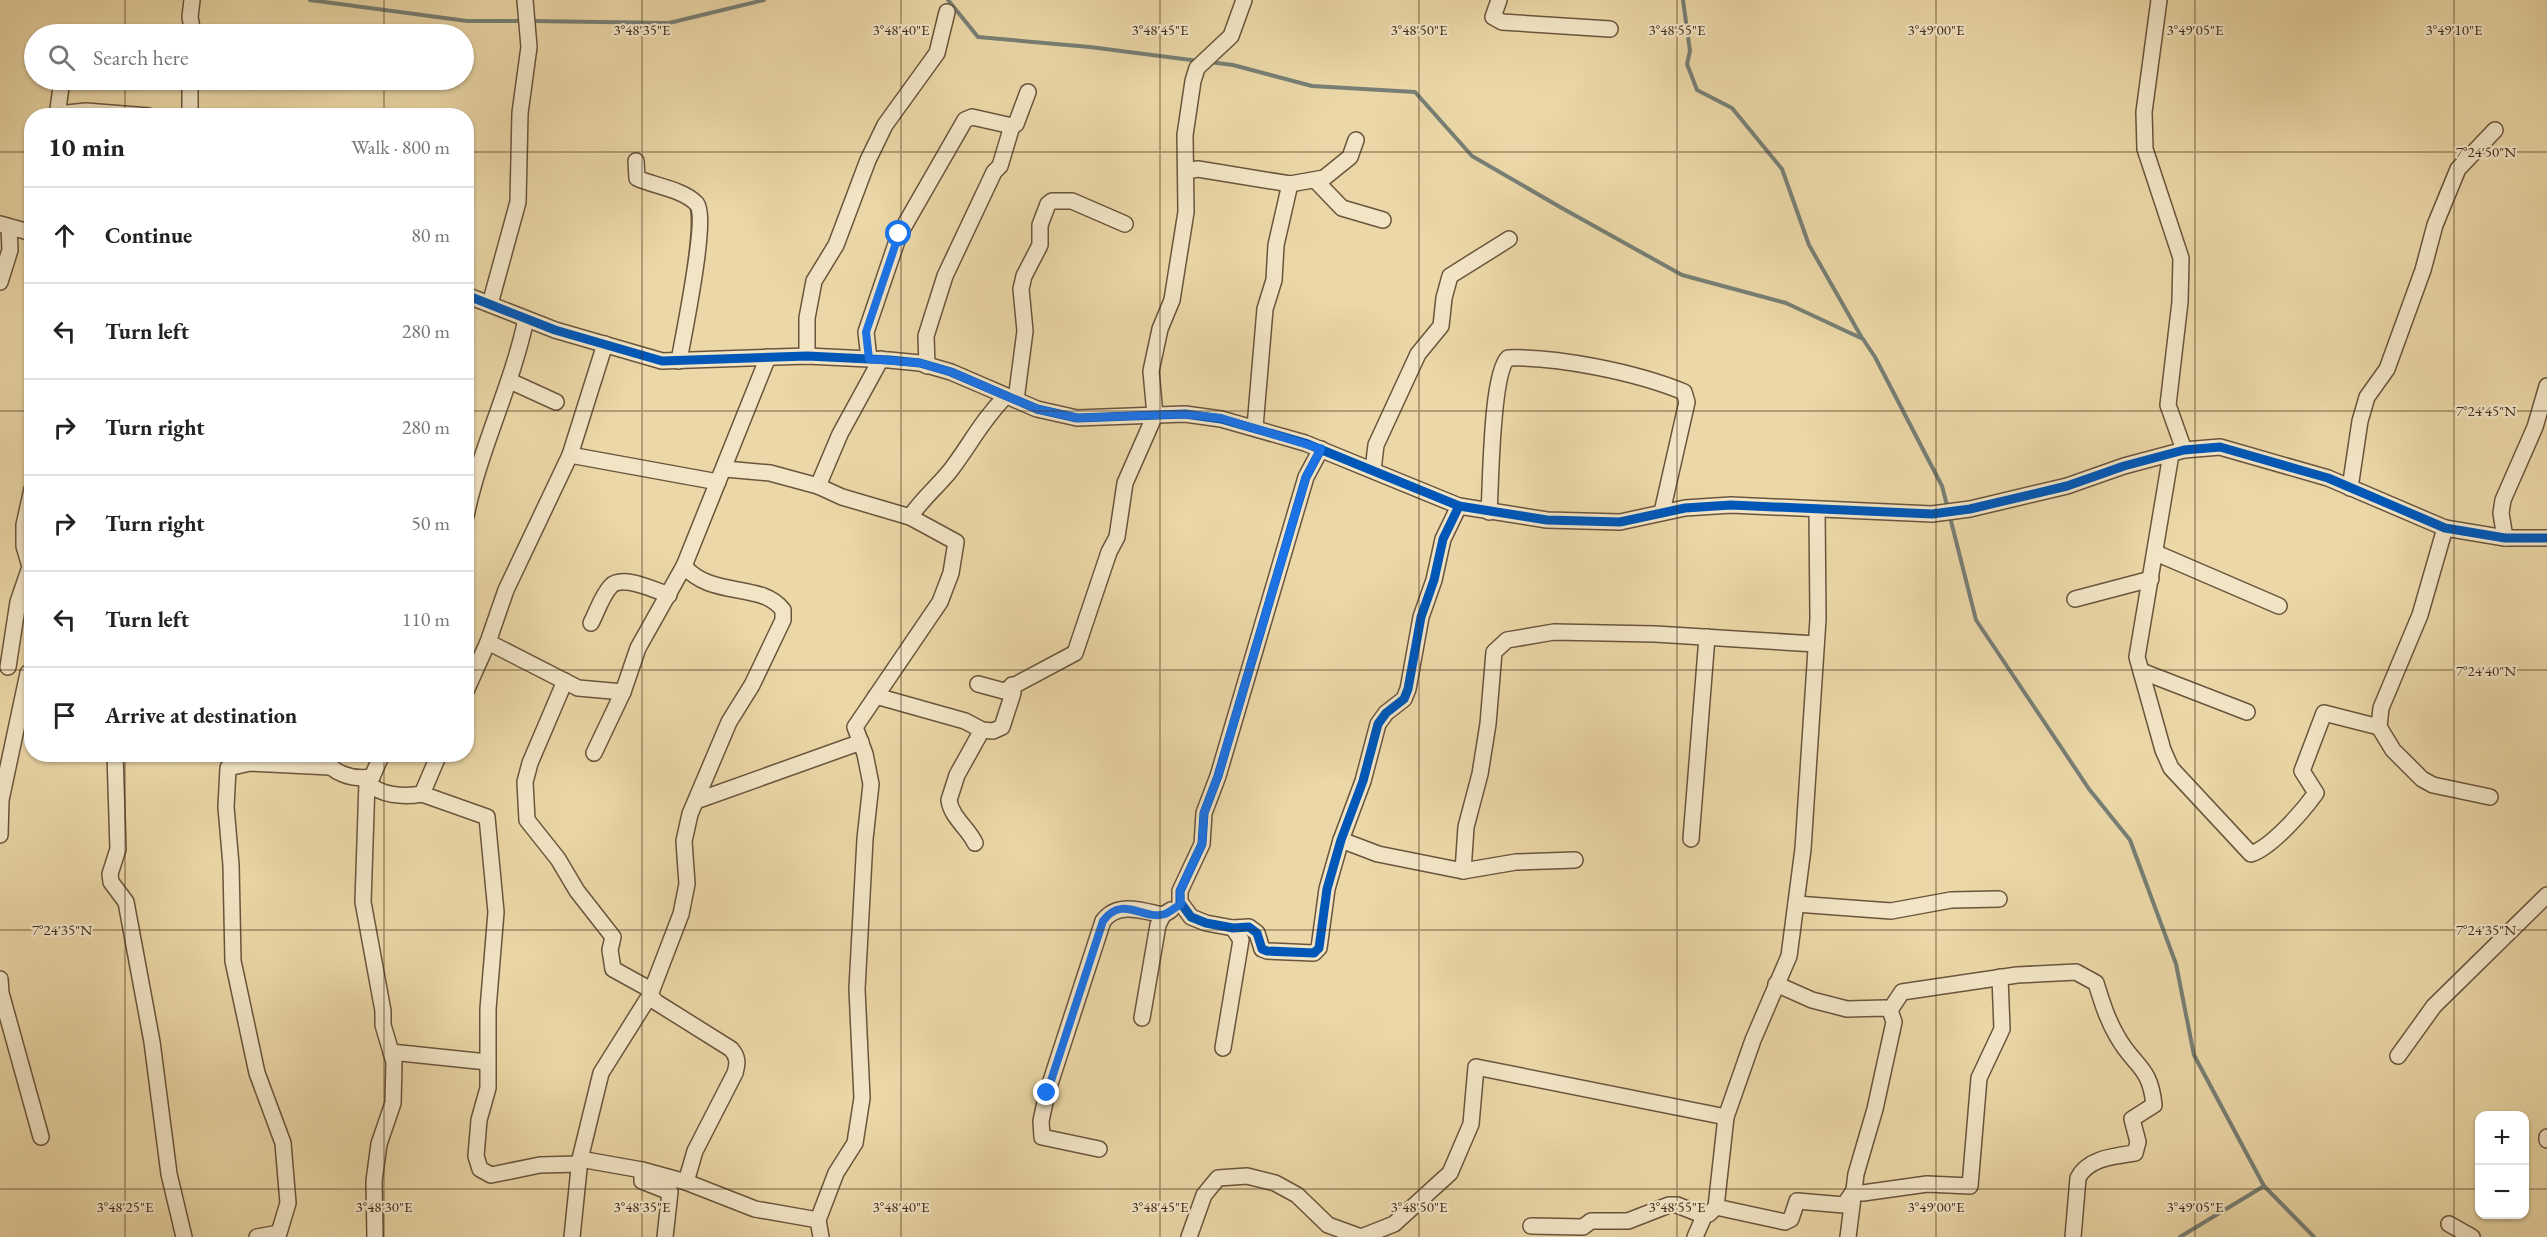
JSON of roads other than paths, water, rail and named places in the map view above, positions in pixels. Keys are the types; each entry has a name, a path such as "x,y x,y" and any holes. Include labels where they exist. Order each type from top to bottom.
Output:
{"street":[{"path":"191,24 189,17 192,0"},
{"path":"490,304 518,202 520,113 524,68 529,47 525,0"},
{"path":"978,684 1000,691 1075,653 1109,552 1117,537 1125,483 1155,415 1151,371 1160,329 1172,300 1185,212 1187,109 1195,74 1231,36 1244,0"},
{"path":"1499,0 1493,17 1502,22 1610,29"},
{"path":"2159,0 2144,112 2145,149 2181,258 2180,302 2168,405 2178,452 2137,657 2163,750 2170,768 2251,854 2260,851 2297,819 2316,793 2302,771 2324,713 2379,727"},
{"path":"807,356 807,318 814,281 836,245 868,160 885,125 937,53 947,12"},
{"path":"58,108 61,90"},
{"path":"190,90 190,108"},
{"path":"927,366 926,336 945,276 994,172 1000,166 1012,126 1016,124 1028,92"},
{"path":"818,486 875,359 866,332 881,281 899,234 966,120 972,117 1012,126"},
{"path":"2350,488 2360,421 2367,397 2387,369 2423,270 2434,225 2458,169 2495,130"},
{"path":"1186,171 1198,169 1290,184 1315,176 1324,178 1350,157 1356,140"},
{"path":"636,161 637,178 687,196 697,204 701,211 699,249 679,360"},
{"path":"1315,176 1342,208 1383,220"},
{"path":"1255,427 1265,309 1274,280 1276,245 1290,184"},
{"path":"910,517 920,501 950,471 984,417 1011,398 1025,331 1021,289 1024,276 1040,245 1040,225 1048,204 1053,201 1072,201 1125,224"},
{"path":"0,282 10,250 5,226 24,231"},
{"path":"1373,470 1376,445 1418,354 1441,326 1444,298 1450,276 1509,239"},
{"path":"474,298 526,319 662,361 807,356 875,359 927,366 951,372 1037,409 1077,418 1197,416 1255,427 1321,449 1459,506 1547,520 1620,522 1662,512 1731,505 1932,514 1970,509 2067,486 2124,466 2178,452 2220,447 2328,478 2445,528 2505,538 2547,538"},
{"path":"474,487 489,433 518,358 526,319"},
{"path":"474,673 488,642 506,590 570,455 605,344"},
{"path":"594,753 623,692 638,648 684,566 768,357"},
{"path":"1489,512 1497,387 1503,363 1508,358 1521,357 1595,368 1684,392 1687,402 1662,512"},
{"path":"510,381 556,402"},
{"path":"2505,538 2501,513 2504,500 2535,427 2547,386"},
{"path":"1321,449 1306,477 1218,776 1204,813 1202,844 1180,891 1181,904 1191,917 1206,923 1254,929 1262,949 1267,951 1317,951 1327,889 1341,840 1363,781 1378,723 1386,712 1404,699 1408,689 1421,616 1434,580 1443,539 1459,506"},
{"path":"570,455 721,475 770,473 818,486 842,497 910,517 956,542 951,573 940,602 855,727 871,784 865,839 857,989 862,1098 855,1143 836,1173 818,1220 821,1237"},
{"path":"1695,1237 1711,1210 1726,1117 1753,1040 1789,956 1803,849 1816,644 1817,510"},
{"path":"24,525 24,546"},
{"path":"2445,528 2420,615 2381,708 2379,727 2393,750 2422,778 2433,785 2490,797"},
{"path":"2156,553 2279,606"},
{"path":"572,1237 580,1162 601,1073 650,992 681,914 687,884 684,841 696,801 729,722 752,685 783,621 783,610 769,597 703,582 684,566"},
{"path":"2075,599 2151,579"},
{"path":"591,623 611,586 618,582 626,582 669,595"},
{"path":"24,584 4,666 24,672"},
{"path":"1463,871 1466,827 1480,774 1488,724 1494,652 1506,640 1554,632 1707,637 1816,644"},
{"path":"1691,839 1707,637"},
{"path":"488,642 578,688 623,692"},
{"path":"2141,671 2247,712"},
{"path":"565,681 530,762 525,782 527,820 558,859 577,891 613,937 610,950 613,969 650,992 656,1002 731,1049 738,1064 695,1151 686,1182"},
{"path":"876,696 965,721 981,730 993,731 1002,726 1013,693 1012,685"},
{"path":"0,835 1,800 24,700"},
{"path":"975,843 969,830 957,819 949,800 957,775 981,730"},
{"path":"696,801 861,742"},
{"path":"115,762 118,849 110,874 111,882 126,902 152,1042 169,1174 184,1237"},
{"path":"257,1237 279,1233 288,1203 283,1143 257,1073 233,962 231,865 226,807 228,768 250,764 301,762"},
{"path":"327,762 343,775 369,780"},
{"path":"375,1237 374,1181 379,1144 393,1103 394,1062 382,1026 383,1011 363,902 369,780 378,762"},
{"path":"422,794 436,762"},
{"path":"369,780 372,788 392,794 410,796 422,794 487,817 496,912 487,1062 488,1088 479,1120 476,1156 480,1169 491,1175 551,1164 580,1162 642,1170 686,1182 755,1209 818,1220"},
{"path":"1341,840 1378,854 1463,871 1516,862 1575,860"},
{"path":"2398,1056 2434,1006 2547,895"},
{"path":"1796,904 1891,911 1951,900 1999,899"},
{"path":"1143,1018 1158,925 1163,915 1181,904"},
{"path":"1099,1149 1042,1137 1041,1121 1047,1093 1103,921 1112,911 1120,909 1163,915"},
{"path":"1223,1048 1241,940 1233,927"},
{"path":"1890,1010 1902,992 2000,977 2076,972 2086,975 2096,983 2104,1012 2118,1039 2146,1072 2152,1084 2152,1108 2132,1119 2138,1142 2135,1153 2112,1156 2082,1170 2078,1178 2073,1237"},
{"path":"1853,1192 1863,1193 1927,1184 1970,1186 1979,1078 2002,1029 2000,977"},
{"path":"0,979 1,993 41,1137"},
{"path":"1776,984 1812,1000 1838,1006 1890,1010"},
{"path":"1848,1237 1853,1192 1894,1022 1890,1010"},
{"path":"391,1052 487,1062"},
{"path":"1189,1237 1204,1195 1218,1178 1247,1176 1275,1183 1297,1195 1328,1225 1361,1237 1394,1224 1450,1173 1471,1124 1476,1067 1726,1117"},
{"path":"642,1170 642,1181 670,1192 665,1237"},
{"path":"1531,1226 1583,1227 1591,1221 1628,1221 1669,1205 1785,1222 1791,1219 1797,1201 1844,1205 1853,1192"},
{"path":"2449,1224 2472,1237"}],"waterway":[{"path":"310,0 467,21 524,21"},
{"path":"531,21 669,23 764,0"},
{"path":"948,0 978,37 1090,47 1199,61"},
{"path":"1683,0 1690,51 1687,64 1697,90 1732,108 1782,169 1809,245 1862,338"},
{"path":"1209,62 1233,65 1312,86 1415,92 1472,156 1682,275 1786,303 1863,339 1875,357 1942,486 1948,509"},
{"path":"1950,517 1976,620 2089,789 2130,840 2176,964 2194,1055 2264,1186 2314,1237"},
{"path":"2180,1237 2264,1186"}]}
